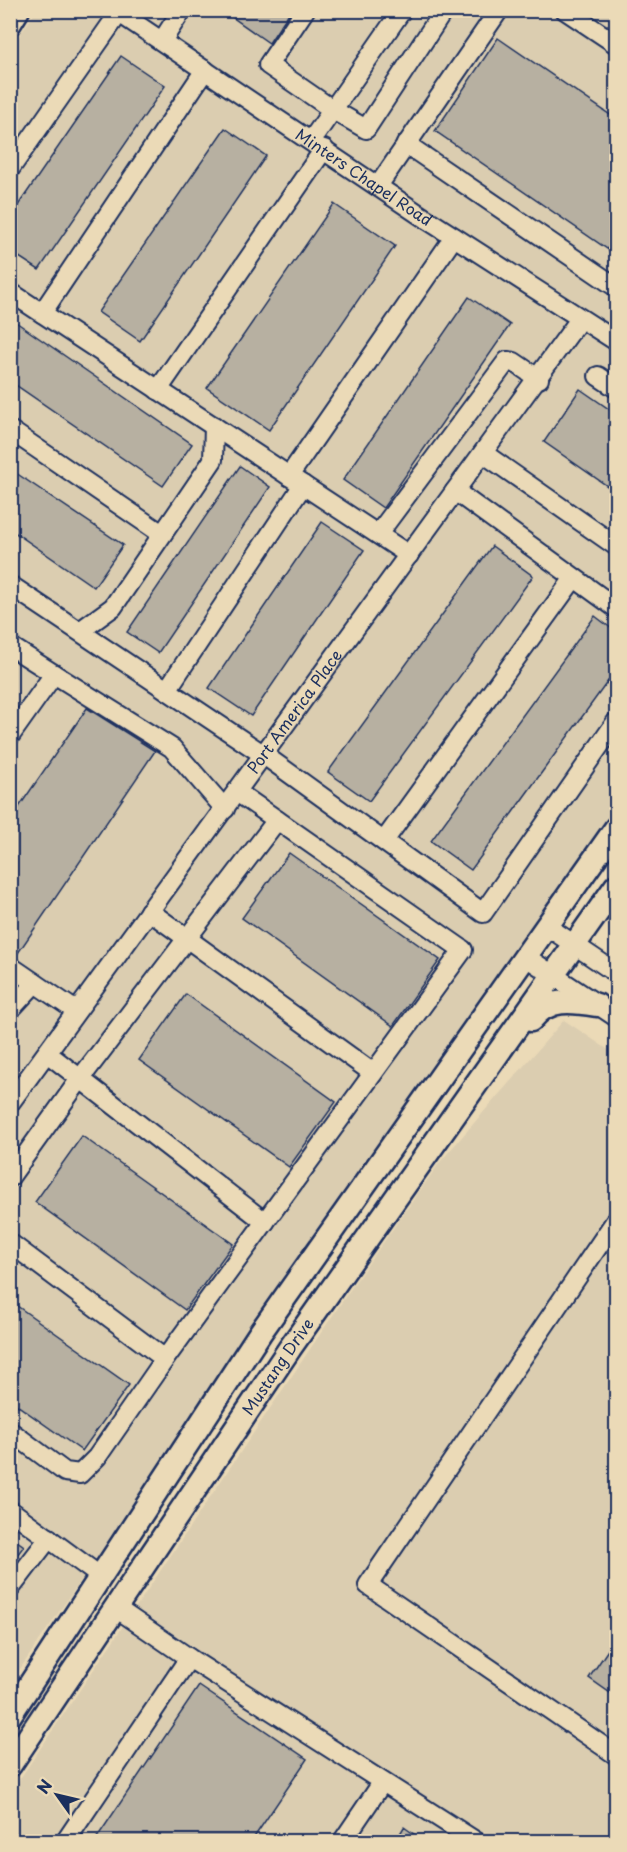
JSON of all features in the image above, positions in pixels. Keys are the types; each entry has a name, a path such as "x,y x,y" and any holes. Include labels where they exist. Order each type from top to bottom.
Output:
{"main road":[{"path":"10,23 18,10"},
{"name":"Mustang Drive","path":"10,1715 260,1333 616,828"},
{"name":"Mustang Drive","path":"10,1765 290,1348 616,886"},
{"path":"444,1129 537,1012 552,1003 572,1001 597,1005"}],"street":[{"path":"162,41 182,10"},
{"path":"305,10 268,65 333,110 366,129 444,10"},
{"path":"158,390 317,145 333,110 402,10"},
{"path":"378,186 498,10"},
{"path":"566,10 616,44"},
{"path":"10,169 117,12"},
{"name":"Minters Chapel Road","path":"117,12 454,237 616,341"},
{"path":"42,313 205,70"},
{"path":"406,144 616,287"},
{"path":"167,690 296,480 454,237"},
{"path":"10,292 410,555"},
{"name":"Port America Place","path":"10,1103 539,379 580,319"},
{"path":"378,534 507,361 514,362 539,379"},
{"path":"598,376 616,388"},
{"path":"80,631 113,607 213,460 214,426"},
{"path":"10,430 162,534"},
{"path":"483,453 616,546"},
{"path":"455,491 616,608"},
{"path":"384,842 574,578"},
{"path":"10,585 264,755 483,914 616,722"},
{"path":"10,646 172,748 225,809"},
{"path":"10,736 54,675"},
{"path":"10,1431 65,1472 80,1474 97,1457 165,1359 463,950 237,792"},
{"path":"10,1177 80,1079 277,820"},
{"path":"149,911 374,1073"},
{"path":"548,927 616,973"},
{"path":"526,957 616,1017"},
{"path":"10,966 76,1011"},
{"path":"10,1010 35,983"},
{"path":"47,1053 265,1222"},
{"path":"616,1220 368,1585 616,1755"},
{"path":"10,1243 165,1359"},
{"path":"10,1510 101,1576"},
{"path":"10,1589 49,1538"},
{"path":"116,1608 189,1658 477,1842"},
{"path":"65,1842 189,1658"},
{"path":"342,1842 382,1783"}],"shaded area":[{"path":"36,11 616,11 616,811 454,1037 11,1682 11,48"},
{"path":"564,1020 616,1055 616,1841 11,1842 11,1792 356,1281 440,1162"}],"building":[{"path":"222,10 291,10 269,43"},
{"path":"498,38 616,119 616,255 435,131"},
{"path":"121,56 165,86 39,270 10,251 10,217"},
{"path":"225,128 266,156 140,341 98,312"},
{"path":"334,204 395,246 269,430 207,388"},
{"path":"469,297 510,325 383,508 343,480"},
{"path":"10,318 192,444 163,486 10,381"},
{"path":"580,389 616,414 616,492 544,442"},
{"path":"240,466 270,487 158,653 127,632"},
{"path":"10,469 123,545 94,587 10,529"},
{"path":"322,522 364,550 251,716 209,688"},
{"path":"492,546 533,576 369,801 328,772"},
{"path":"595,616 616,632 616,670 471,870 431,841"},
{"path":"87,708 155,751 16,956 10,955 10,820"},
{"path":"289,853 440,960 393,1026 242,918"},
{"path":"186,994 336,1102 289,1167 139,1060"},
{"path":"82,1136 233,1244 185,1310 35,1202"},
{"path":"10,1301 129,1385 82,1451 10,1400"},
{"path":"10,1536 24,1546 10,1564"},
{"path":"616,1638 616,1697 589,1678"},
{"path":"199,1686 307,1759 251,1842 94,1842"},
{"path":"404,1827 425,1842 395,1842"}]}
